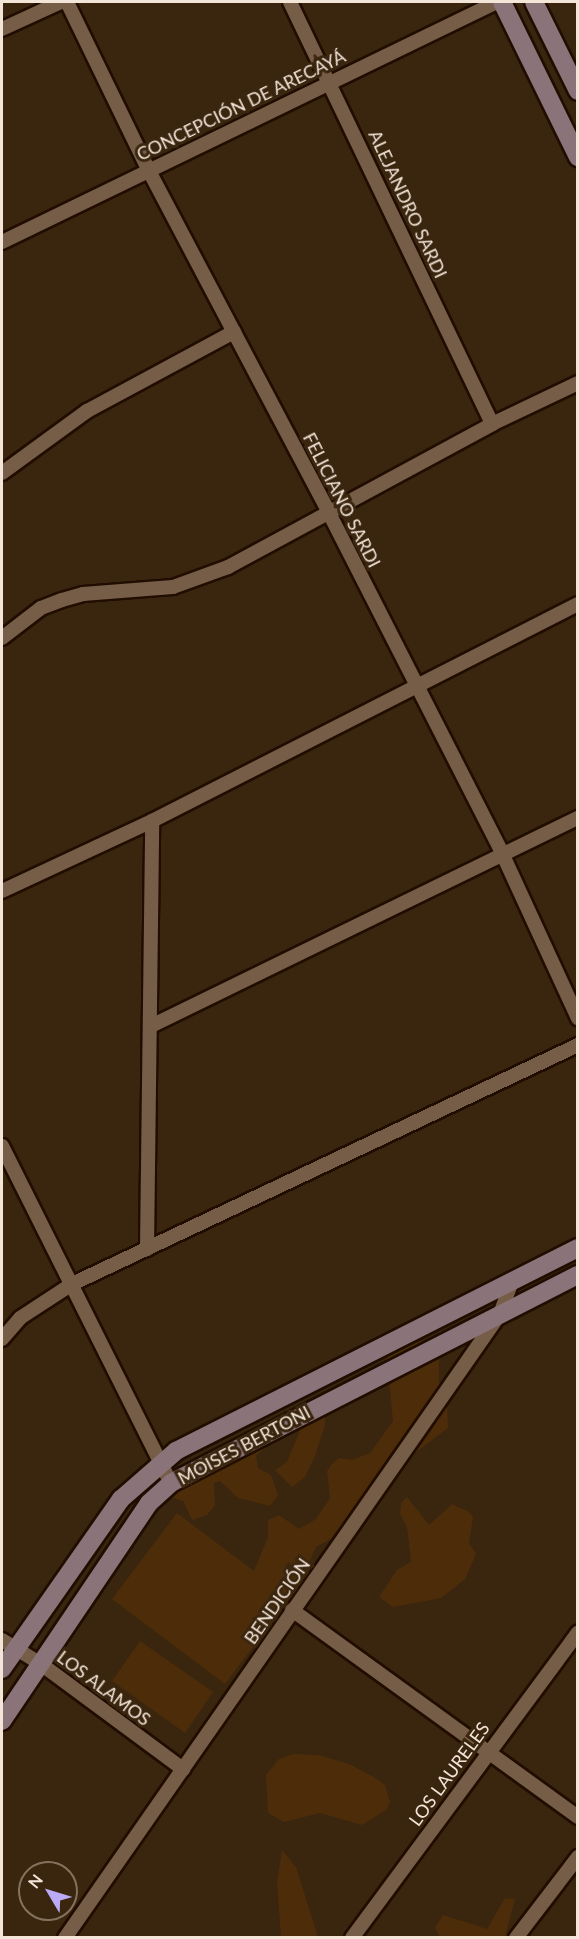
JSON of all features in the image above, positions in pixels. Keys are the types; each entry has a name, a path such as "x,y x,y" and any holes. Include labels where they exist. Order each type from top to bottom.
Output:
{"street":[{"path":"2,29 61,2"},
{"name":"FELICIANO SARDI","path":"67,2 149,171 328,511 414,685 502,853 578,1018"},
{"name":"ALEJANDRO SARDI","path":"290,2 492,424"},
{"path":"500,2 578,157"},
{"name":"CONCEPCIÓN DE ARECAYÁ","path":"2,242 329,80 500,2"},
{"path":"534,2 578,91"},
{"path":"2,473 87,411 234,332"},
{"path":"2,638 41,608 82,594 173,587 228,567 492,424 578,383"},
{"path":"2,891 152,821 414,685 578,604"},
{"path":"151,1026 502,853 578,818"},
{"path":"147,1249 152,821"},
{"path":"2,1339 21,1318 72,1284 578,1045"},
{"path":"2,1146 7,1165 72,1284 163,1462 171,1483"},
{"name":"MOISES BERTONI","path":"2,1669 8,1645 121,1500 176,1450 578,1248"},
{"name":"MOISES BERTONI","path":"2,1721 149,1503 171,1483 578,1275"},
{"name":"BENDICIÓN","path":"65,1938 500,1314 512,1281"},
{"path":"292,1610 578,1816"},
{"name":"LOS LAURELES","path":"352,1938 489,1750 578,1633"},
{"name":"LOS ALAMOS","path":"8,1645 41,1664 183,1769"},
{"path":"516,1938 578,1857"}],"shaded area":[{"path":"403,1339 419,1340 439,1355 439,1394 447,1405 448,1428 403,1462 336,1536 316,1547 308,1565 311,1584 304,1592 290,1598 225,1684 112,1599 177,1513 254,1571 268,1537 268,1520 279,1515 299,1529 316,1519 330,1498 327,1471 332,1464 339,1458 352,1460 370,1453 393,1421 387,1358 393,1347"},
{"path":"325,1412 325,1425 315,1456 305,1477 292,1487 275,1470 287,1462 300,1430 296,1428 273,1439 256,1456 258,1468 271,1475 278,1495 270,1506 238,1498 220,1481 214,1483 215,1505 207,1515 192,1520 183,1501 163,1494"},
{"path":"407,1497 429,1525 452,1504 469,1512 473,1517 469,1543 476,1554 465,1579 441,1598 393,1607 379,1597 397,1570 411,1562 407,1527 400,1514 401,1503"},
{"path":"140,1641 213,1692 185,1733 112,1681"},
{"path":"293,1754 319,1755 349,1764 374,1777 385,1785 390,1802 386,1810 362,1825 320,1813 284,1822 268,1813 266,1775 279,1759"},
{"path":"282,1850 296,1867 318,1937 281,1937 277,1882"},
{"path":"505,1898 515,1899 505,1937 440,1937 435,1928 443,1915 487,1929"}]}
